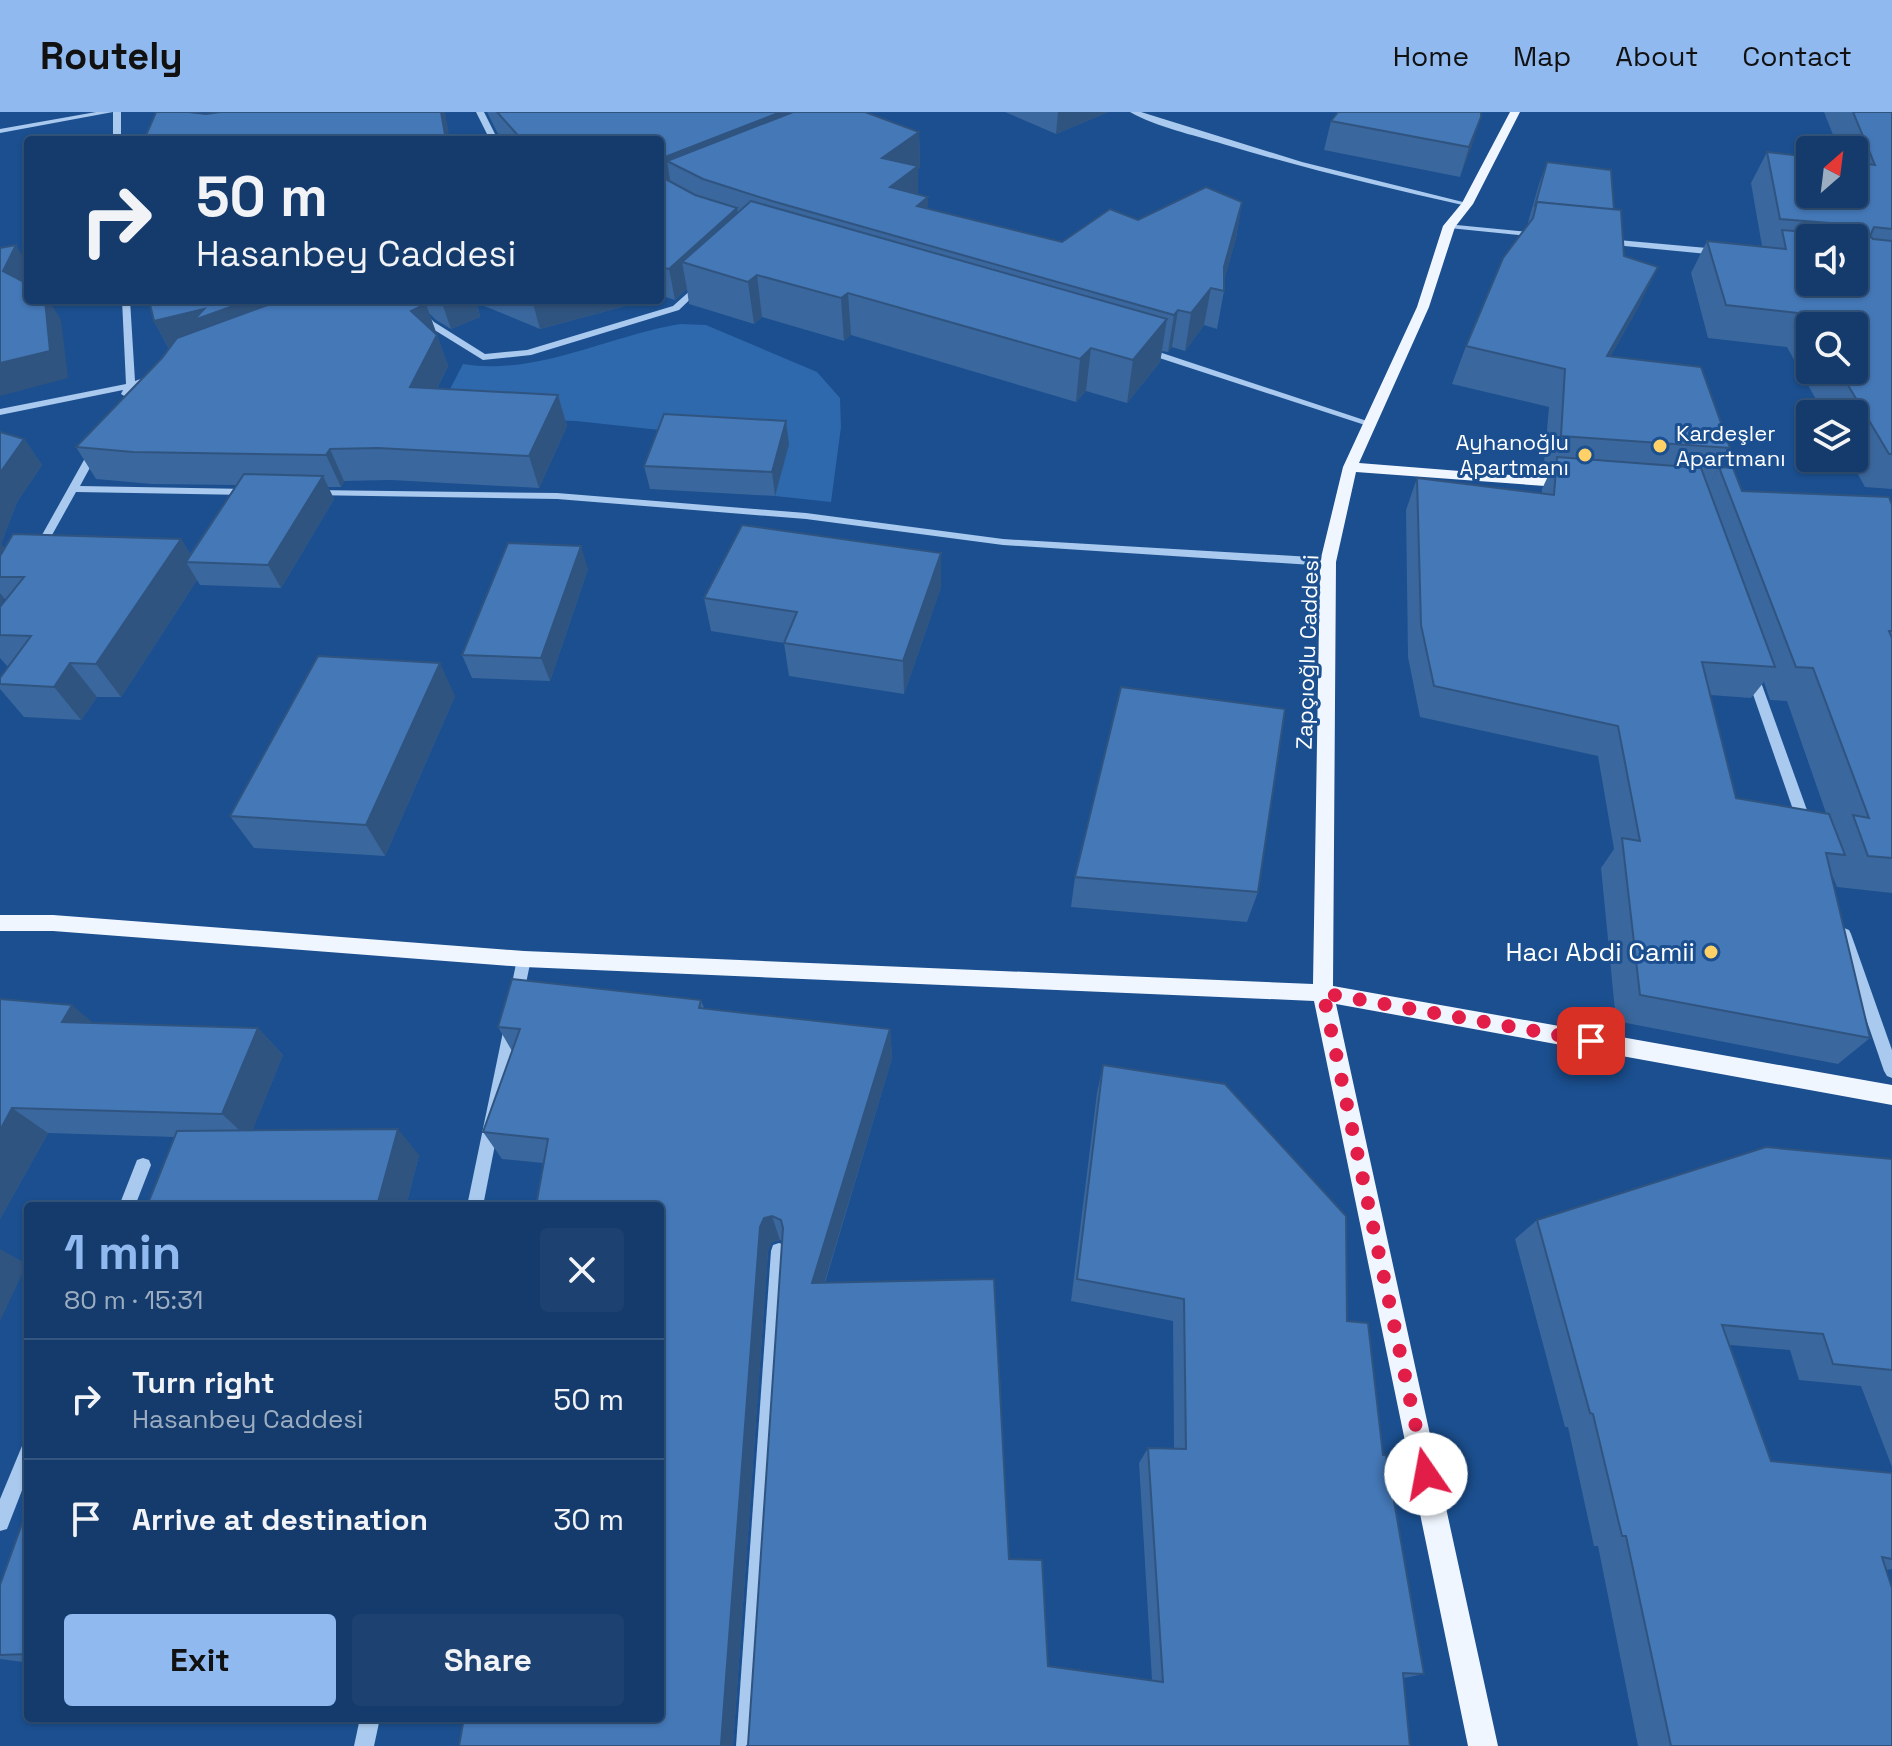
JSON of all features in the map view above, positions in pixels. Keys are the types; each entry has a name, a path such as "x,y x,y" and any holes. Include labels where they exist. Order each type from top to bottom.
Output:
{"main road":[{"name":"Zapçıoğlu Caddesi","path":"1483,1746 1323,993 1328,562 1350,467 1423,307 1449,226 1467,204 1515,112"},
{"path":"1350,467 1582,485"},
{"path":"0,923 53,923 524,959 1323,993 1892,1095"}],"street":[{"path":"0,131 109,112"},
{"path":"117,112 117,136"},
{"path":"480,112 492,136"},
{"path":"1134,112 1224,144 1350,179 1467,204"},
{"path":"1449,226 1543,235"},
{"path":"1590,240 1732,253"},
{"path":"411,304 431,324 483,357 528,353 676,308 709,277"},
{"path":"123,399 131,386 126,304"},
{"path":"1130,346 1371,424"},
{"path":"0,412 131,386 160,375"},
{"path":"29,568 102,438"},
{"path":"73,489 257,492"},
{"path":"304,492 557,496 806,516 1003,542 1328,562"},
{"path":"1745,656 1808,834"},
{"path":"1840,923 1892,1071"},
{"path":"476,1202 524,959"},
{"path":"129,1202 143,1165"},
{"path":"746,1746 779,1251"},
{"path":"0,1522 24,1462"},
{"path":"364,1746 369,1722"}],"shaded area":[{"path":"680,324 706,325 817,372 840,398 841,427 831,502 775,496 789,444 576,421 436,416 463,364 491,366 545,360"}],"building":[{"path":"156,112 441,112 445,136 146,136"},
{"path":"497,112 781,112 664,157 664,136 518,136"},
{"path":"793,112 865,112 919,132 882,158 918,166 890,187 928,197 917,206 1062,242 1110,209 1138,220 1206,187 1242,202 1224,267 1224,291 1211,288 1191,313 1178,310 1174,315 772,201 703,179 667,161"},
{"path":"1338,112 1481,112 1481,117 1469,147 1331,121"},
{"path":"1853,112 1892,112 1892,229 1874,227 1870,236 1892,241 1892,454 1889,454 1868,419 1868,400 1857,400 1847,384 1868,384 1868,312 1796,313 1726,305 1707,241 1786,249 1782,230 1796,231 1796,296 1868,296 1868,224 1780,219 1767,152 1796,155 1796,208 1868,208 1868,164 1875,165 1868,148 1868,136 1863,136"},
{"path":"1547,162 1611,170 1614,210 1537,202 1535,206"},
{"path":"664,178 695,195 737,208 669,269 664,268"},
{"path":"751,201 1167,319 1133,360 1091,348 1080,359 848,293 841,298 757,275 748,282 682,262"},
{"path":"1537,202 1621,210 1624,256 1658,267 1607,356 1701,367 1730,448 1561,436 1565,369 1466,346 1503,258 1533,218"},
{"path":"16,245 3,271 24,282 24,304 45,304 50,351 0,363 0,248"},
{"path":"150,304 239,304 194,320 204,309 154,321"},
{"path":"270,304 426,304 411,311 437,335 410,387 558,395 529,456 378,448 330,449 326,455 133,452 76,447 162,358 177,338"},
{"path":"664,414 786,421 772,472 644,466"},
{"path":"0,432 24,439 0,473"},
{"path":"1557,457 1701,468 1775,667 1702,662 1736,798 1829,814 1845,855 1826,853 1870,1038 1640,995 1622,838 1640,841 1618,726 1434,686 1421,625 1417,478 1554,495"},
{"path":"1719,467 1733,468 1742,491 1889,497 1892,505 1892,631 1889,631 1892,638 1892,858 1868,856 1853,815 1869,818 1813,668 1796,667"},
{"path":"244,474 323,476 268,565 186,562"},
{"path":"742,525 941,553 903,661 784,643 797,612 704,598"},
{"path":"13,534 181,539 96,664 70,663 54,687 0,684 0,678 31,636 0,635 0,607 24,577 0,577 0,556"},
{"path":"508,543 581,546 541,658 462,655"},
{"path":"318,656 440,663 366,825 230,816"},
{"path":"1121,687 1285,709 1258,892 1075,877"},
{"path":"512,979 701,1000 699,1008 890,1029 812,1283 994,1279 1009,1559 1042,1560 1048,1666 1163,1682 1148,1448 1186,1449 1184,1299 1077,1279 1103,1065 1225,1084 1346,1216 1347,1321 1368,1323 1383,1455 1386,1455 1424,1674 1403,1673 1410,1746 747,1746 783,1228 781,1220 772,1216 764,1218 760,1227 722,1746 459,1746 463,1722 664,1722 664,1202 537,1202 548,1139 483,1132 520,1029 498,1027"},
{"path":"0,999 72,1005 62,1022 258,1028 222,1114 12,1108 0,1130"},
{"path":"398,1129 378,1202 149,1202 177,1131"},
{"path":"1766,1147 1892,1159 1892,1370 1833,1364 1823,1334 1722,1325 1771,1461 1892,1473 1892,1559 1882,1557 1892,1588 1892,1746 1671,1746 1626,1536 1622,1536 1593,1414 1590,1413 1537,1220"},
{"path":"24,1518 24,1654 0,1655 0,1585"}],"place":[{"name":"Kardeşler Apartmanı","path":"1660,446"},
{"name":"Ayhanoğlu Apartmanı","path":"1585,455"},
{"name":"Hacı Abdi Camii","path":"1711,952"}],"route":[{"path":"1426,1474 1323,993 1591,1041"}]}
